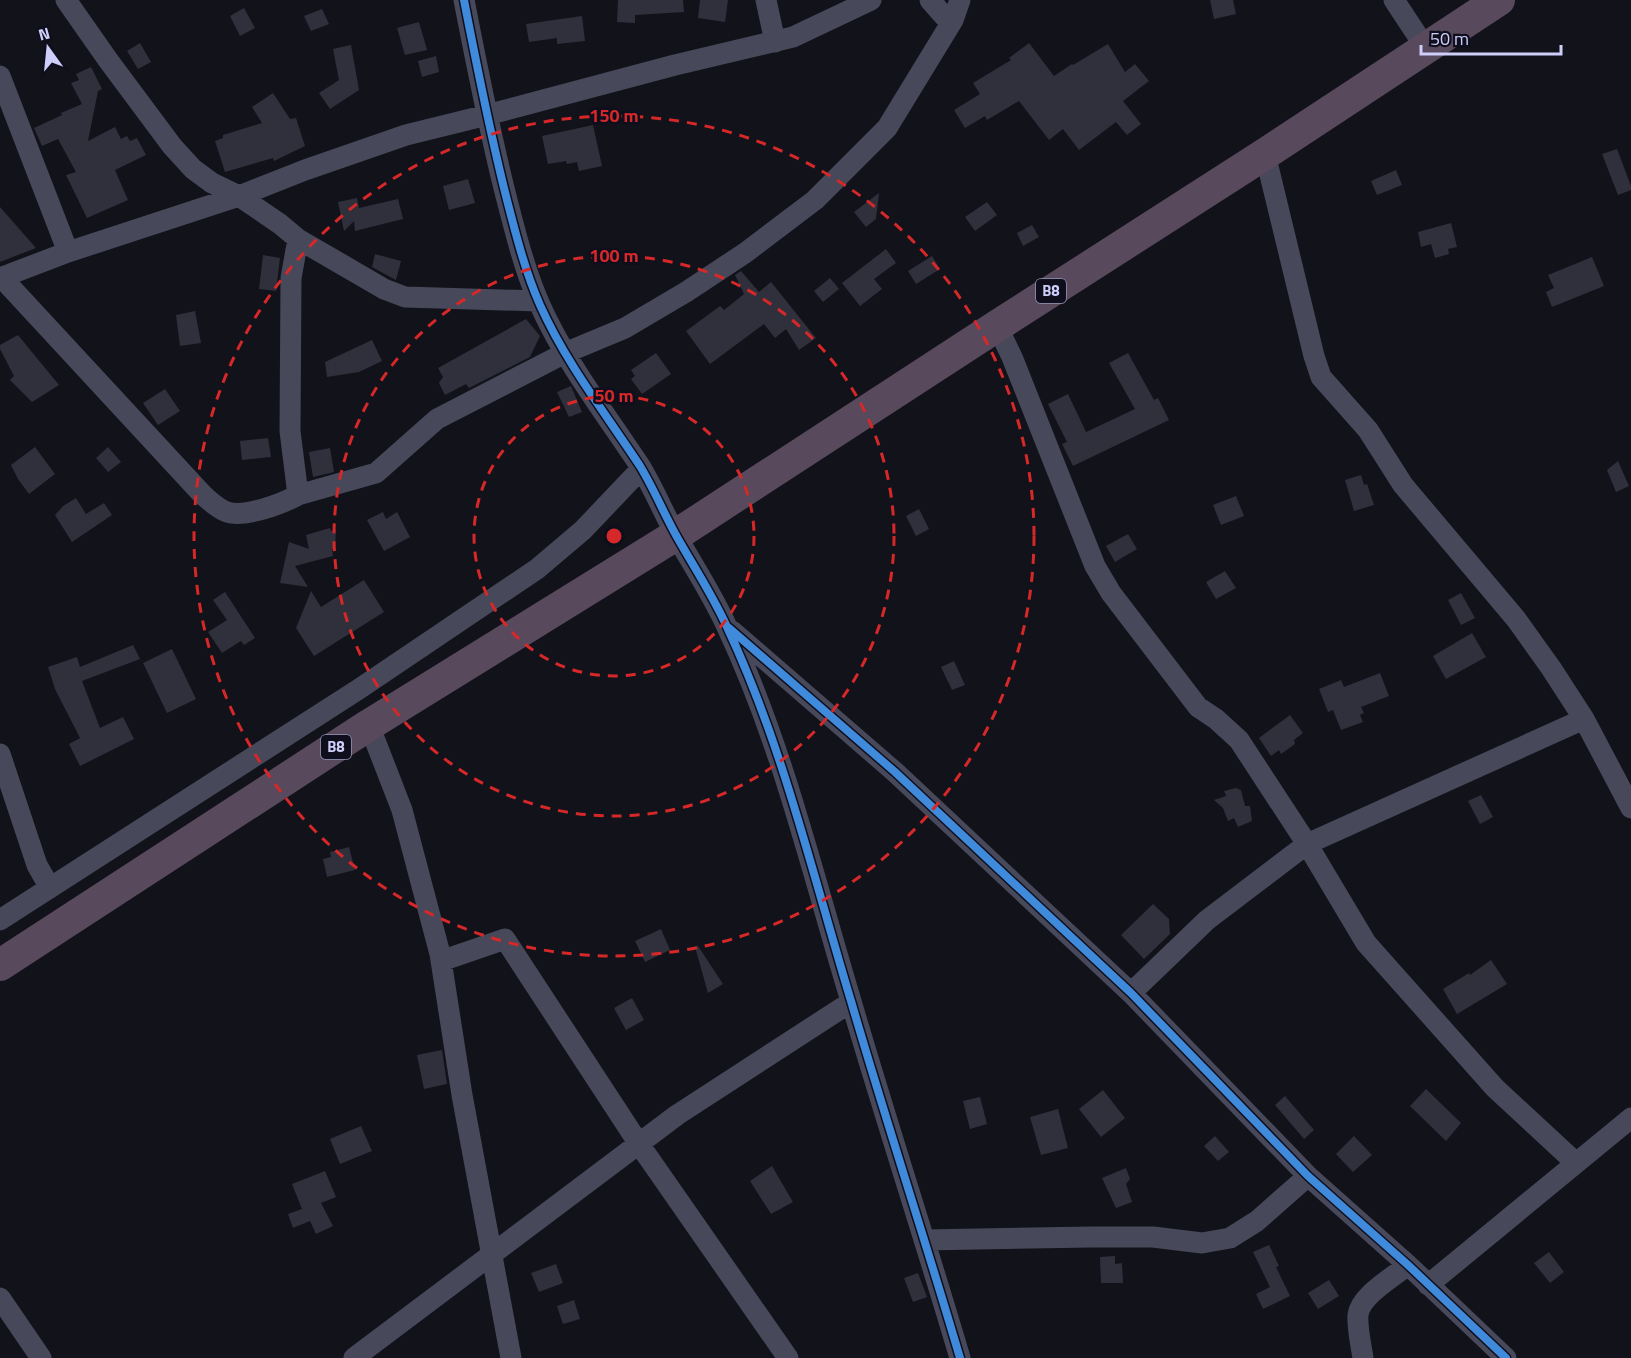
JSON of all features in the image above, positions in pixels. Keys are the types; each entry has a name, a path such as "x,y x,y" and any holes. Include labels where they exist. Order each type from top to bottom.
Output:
{"highway":[{"name":"B8","path":"0,965 369,725 676,535 1499,0"}],"street":[{"path":"66,0 150,118 193,169 212,183 239,196 298,239 384,289 405,297 538,302"},
{"path":"464,0 493,146 520,249 538,302 587,390 641,469 696,568 727,626 762,710 790,795 960,1358"},
{"path":"766,0 775,42"},
{"path":"871,0 793,38 675,65 406,135 239,196 68,252 1,278 203,495 225,512 251,511 282,504 298,495 376,473 437,419 565,353 625,328 686,292 745,253 815,200 887,128 953,20 960,0"},
{"path":"930,0 944,16 953,20"},
{"path":"1394,0 1425,47"},
{"path":"0,76 68,252"},
{"path":"1265,154 1321,377 1368,430 1410,495 1516,619 1584,719 1631,808"},
{"path":"298,239 291,278 290,419 298,495"},
{"path":"997,326 1012,357 1095,566 1106,584 1198,707 1216,719 1239,740 1307,844 1366,943 1495,1088 1576,1163"},
{"path":"0,920 359,689 537,569 583,530 641,469"},
{"path":"727,626 895,772 1131,993 1308,1176 1506,1358"},
{"path":"1131,993 1207,920 1307,844 1584,719"},
{"path":"369,725 402,810 441,961 462,1095 511,1358"},
{"path":"0,754 37,865 50,888"},
{"path":"441,961 505,939 639,1144 788,1358"},
{"path":"354,1358 677,1115 851,1002"},
{"path":"1428,1285 1631,1118"},
{"path":"925,1240 1153,1237 1202,1243 1230,1238 1248,1227 1308,1176"},
{"path":"1363,1358 1358,1315 1361,1304 1408,1266"},
{"path":"0,1299 41,1358"}],"building":[{"path":"618,0 683,0 684,12 635,15 635,23 617,22"},
{"path":"700,0 728,0 725,22 698,18"},
{"path":"1210,0 1233,0 1236,14 1214,19"},
{"path":"244,8 255,28 240,36 230,16"},
{"path":"322,9 329,24 311,31 304,16"},
{"path":"582,16 585,41 557,44 557,38 529,42 526,24"},
{"path":"419,22 427,50 405,55 397,28"},
{"path":"140,43 151,62 138,69 127,51"},
{"path":"1029,43 1054,76 1108,44 1125,72 1135,64 1149,81 1123,101 1141,124 1127,135 1116,122 1079,150 1063,129 1049,140 1019,101 987,120 985,116 965,128 954,110 980,94 973,83 1011,60 1009,58"},
{"path":"351,45 359,90 330,109 319,93 339,80 333,49"},
{"path":"436,56 439,72 422,77 418,61"},
{"path":"91,67 102,89 98,91 88,141 115,127 121,139 127,136 130,141 137,138 146,155 115,170 128,200 87,218 66,175 76,172 58,139 42,146 34,128 82,104 71,83 79,80 76,74"},
{"path":"273,93 290,119 296,118 305,146 274,161 273,158 225,172 215,141 223,138 223,135 262,123 252,107"},
{"path":"593,125 602,166 579,171 577,162 548,164 542,136"},
{"path":"1617,149 1631,186 1631,190 1618,195 1602,154"},
{"path":"1396,170 1402,185 1377,195 1371,181"},
{"path":"468,179 475,203 449,210 443,186"},
{"path":"879,193 876,219 866,227 854,212"},
{"path":"357,198 359,208 398,199 403,219 355,231 354,221 344,231 338,202"},
{"path":"987,202 997,215 975,231 965,217"},
{"path":"0,207 36,248 0,262"},
{"path":"1451,223 1457,247 1448,249 1449,254 1435,258 1431,244 1421,247 1418,232"},
{"path":"1032,225 1039,237 1023,246 1017,233"},
{"path":"886,249 896,263 874,279 882,289 860,306 842,283"},
{"path":"375,254 401,261 396,280 372,267"},
{"path":"263,255 280,258 276,291 259,289"},
{"path":"932,256 940,269 916,284 908,271"},
{"path":"1592,257 1604,286 1552,307 1546,292 1554,288 1548,275"},
{"path":"741,271 759,292 771,282 816,338 799,350 786,329 775,338 764,324 710,364 686,331 720,306 724,310 744,294 735,275"},
{"path":"830,278 839,289 823,302 814,291"},
{"path":"195,311 201,343 180,346 176,315"},
{"path":"526,319 540,336 530,357 469,388 466,384 445,395 439,383 443,377 438,368"},
{"path":"18,335 59,385 32,402 10,380 14,376 0,349 0,345"},
{"path":"372,340 382,361 359,372 327,377 325,362"},
{"path":"656,353 671,374 642,394 631,379 635,376 631,370"},
{"path":"1128,353 1154,400 1158,398 1169,420 1073,466 1062,444 1067,442 1048,404 1068,394 1086,432 1135,409 1109,363"},
{"path":"571,386 582,412 569,417 557,392"},
{"path":"165,389 180,411 158,425 143,403"},
{"path":"268,438 271,457 242,460 240,441"},
{"path":"35,447 55,474 29,494 11,465"},
{"path":"108,447 121,462 108,472 96,458"},
{"path":"330,448 334,472 313,477 309,452"},
{"path":"1618,461 1629,486 1616,492 1607,470"},
{"path":"1361,475 1364,485 1367,484 1374,505 1354,511 1345,480"},
{"path":"1236,496 1244,516 1221,525 1213,505"},
{"path":"76,498 86,514 104,503 112,515 72,542 55,515 63,506"},
{"path":"919,509 929,529 916,536 906,516"},
{"path":"383,512 386,519 397,512 410,537 384,551 367,520"},
{"path":"330,528 331,531 336,529 333,556 295,566 308,587 280,583 289,542 309,549 306,535"},
{"path":"1128,534 1137,549 1115,562 1106,546"},
{"path":"1225,571 1236,588 1216,599 1206,582"},
{"path":"364,580 384,612 314,656 296,628 311,591 321,607"},
{"path":"225,592 255,638 244,645 241,641 222,653 208,632 227,620 213,600"},
{"path":"1461,593 1475,618 1461,625 1448,600"},
{"path":"1472,633 1486,657 1446,679 1433,656"},
{"path":"133,645 140,659 82,681 100,728 123,717 134,739 80,766 69,744 80,738 55,689 48,667 77,657 80,667"},
{"path":"172,649 196,699 167,713 143,663"},
{"path":"954,661 965,685 952,690 941,667"},
{"path":"1380,673 1389,696 1361,707 1364,713 1360,715 1363,722 1341,730 1333,710 1328,712 1319,689 1341,680 1344,687"},
{"path":"1290,715 1303,733 1294,740 1295,744 1281,754 1279,750 1271,756 1259,738"},
{"path":"1236,788 1241,790 1245,806 1250,806 1252,821 1238,827 1234,818 1228,821 1223,808 1214,800 1226,796 1224,791"},
{"path":"1481,795 1493,817 1480,824 1468,801"},
{"path":"349,847 355,870 327,877 323,859 331,857 330,852"},
{"path":"1153,904 1169,919 1170,934 1144,959 1121,935"},
{"path":"661,929 670,950 645,962 635,941"},
{"path":"698,946 723,984 708,993 695,947"},
{"path":"1491,960 1507,984 1457,1014 1443,989 1469,973 1470,975"},
{"path":"632,998 644,1020 626,1030 614,1008"},
{"path":"442,1050 447,1084 424,1089 417,1055"},
{"path":"1426,1089 1461,1123 1446,1141 1410,1106"},
{"path":"1103,1090 1125,1118 1101,1137 1079,1109"},
{"path":"1285,1096 1314,1130 1304,1139 1275,1105"},
{"path":"980,1097 987,1124 970,1129 963,1101"},
{"path":"1058,1109 1068,1148 1041,1155 1030,1117"},
{"path":"361,1126 372,1151 340,1164 330,1139"},
{"path":"1215,1136 1229,1152 1218,1161 1204,1146"},
{"path":"1354,1136 1372,1155 1353,1172 1336,1154"},
{"path":"772,1166 793,1202 771,1214 750,1181"},
{"path":"1126,1168 1130,1179 1126,1184 1132,1202 1116,1208 1102,1178"},
{"path":"325,1171 336,1197 321,1203 333,1226 316,1234 310,1221 293,1228 288,1214 302,1209 292,1184"},
{"path":"1269,1245 1279,1266 1276,1267 1290,1296 1263,1309 1256,1294 1270,1287 1253,1252"},
{"path":"1549,1252 1564,1272 1550,1283 1534,1263"},
{"path":"1115,1256 1115,1264 1122,1263 1123,1283 1101,1283 1100,1257"},
{"path":"556,1264 563,1283 539,1292 531,1273"},
{"path":"918,1273 927,1297 913,1302 904,1278"},
{"path":"1329,1280 1339,1296 1318,1309 1308,1293"},
{"path":"574,1300 580,1319 563,1324 557,1306"}],"cycle path":[{"path":"464,0 501,175 521,253 540,305 574,367 640,466 677,537 716,604 765,718 796,812 864,1046 960,1358"},
{"path":"729,628 895,772 1131,993 1308,1176 1408,1265 1506,1358"}]}
